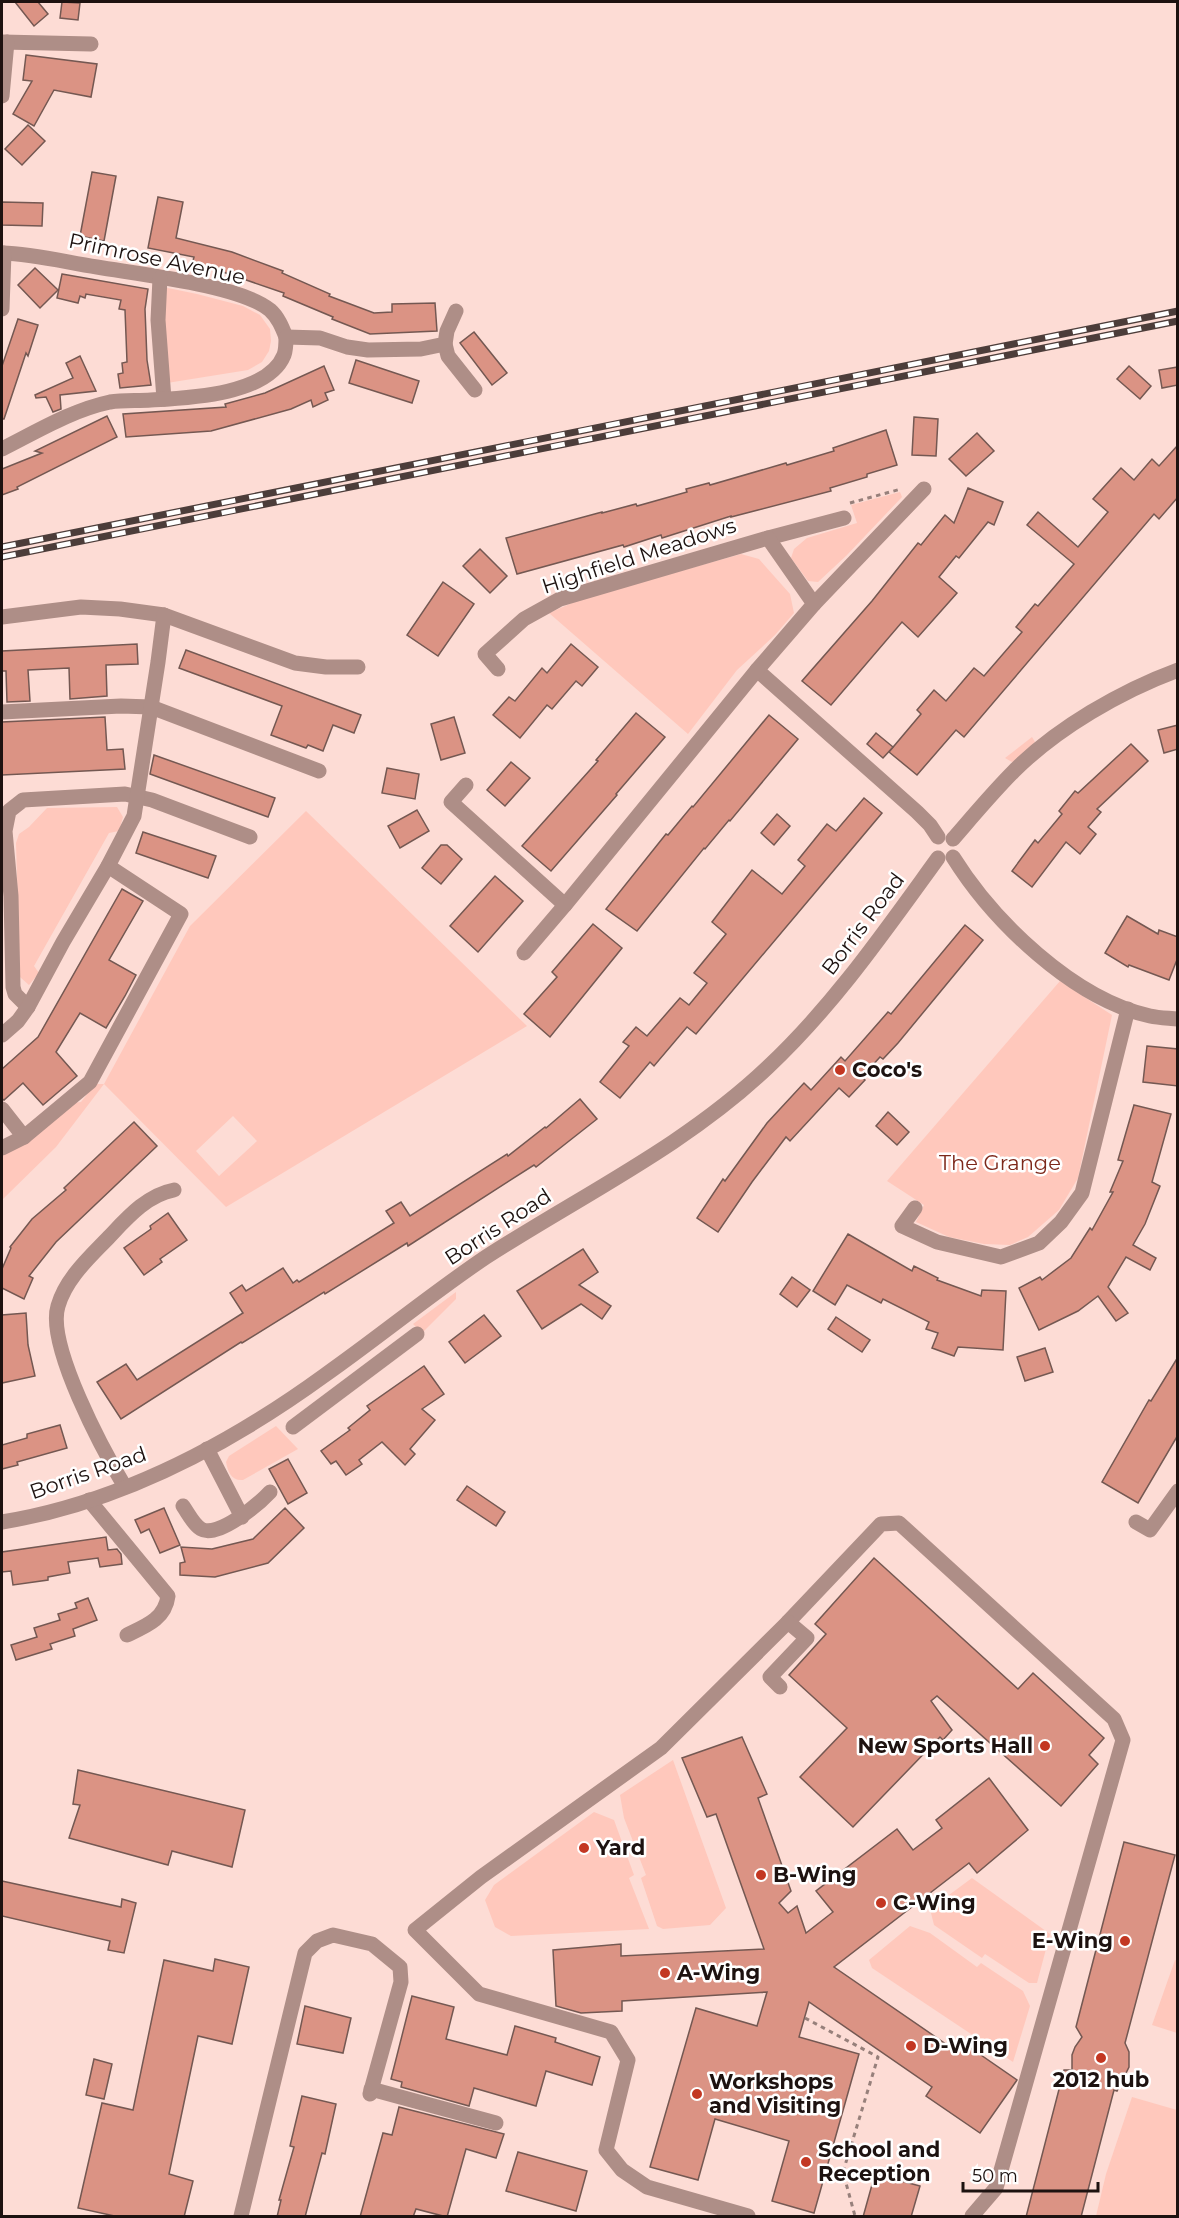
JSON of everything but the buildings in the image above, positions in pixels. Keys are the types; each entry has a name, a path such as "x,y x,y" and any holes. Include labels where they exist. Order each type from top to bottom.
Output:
{"street":[{"path":"2,96 4,42 91,44"},
{"path":"2,309 3,253"},
{"name":"Primrose Avenue","path":"3,253 34,255 230,292 261,304 275,316 286,337"},
{"path":"160,278 158,320 164,399"},
{"path":"456,311 447,331 445,344 448,356 475,390"},
{"path":"2,449 76,413 111,402 164,399 237,389 265,377 284,355 286,337 320,338 347,347 368,350 421,349 445,344"},
{"path":"524,953 814,603 924,489"},
{"name":"Highfield Meadows","path":"498,669 485,654 524,619 560,599 844,518"},
{"name":"Highfield Meadows","path":"768,538 814,603"},
{"path":"2,617 81,607 164,615 295,663 326,667 358,667"},
{"path":"2,1035 18,1021 28,1007 134,816 164,615"},
{"path":"757,670 930,825 957,846 946,857"},
{"path":"1178,670 1156,678 1110,702 1054,737 1015,770 933,848 946,857 1019,938 1061,973 1100,996 1128,1009 1151,1016 1178,1019"},
{"path":"2,712 121,706 151,707 319,771"},
{"path":"466,785 451,802 565,905"},
{"path":"28,1007 15,993 13,987 11,896 5,807 23,800 125,794 153,800 250,837"},
{"name":"Borris Road","path":"2,1522 40,1514 125,1487 207,1449 265,1416 485,1258 692,1131 729,1102 792,1044 856,971 946,857"},
{"path":"2,1148 24,1137 90,1082 181,914 108,866"},
{"path":"915,1208 902,1226 937,1242 1001,1257 1039,1243 1061,1222 1082,1193 1128,1009"},
{"path":"2,1109 24,1137"},
{"path":"125,1487 96,1434 71,1379 59,1334 57,1309 64,1289 91,1255 152,1198 174,1190"},
{"path":"293,1427 417,1334"},
{"path":"340,1364 353,1382"},
{"path":"207,1449 242,1517"},
{"path":"1136,1522 1150,1530 1178,1491"},
{"path":"183,1506 194,1523 208,1531 242,1517 270,1492"},
{"path":"88,1500 168,1596 166,1608 156,1620 127,1635"},
{"path":"748,2217 711,2211 646,2187 622,2170 606,2150 628,2060 611,2032 479,1994 415,1930 481,1877 661,1748 788,1622 881,1524 899,1523 1114,1719 1123,1740 996,2188 972,2217"},
{"path":"780,1687 770,1677 807,1638 788,1622"},
{"path":"242,2217 305,1953 317,1941 333,1935 372,1944 400,1967 400,1982 371,2092 496,2123"}],"path":[{"path":"844,518 845,504 898,489 924,489"},
{"path":"805,2018 878,2057 843,2172 855,2217"}],"green space":[{"path":"163,287 243,306 260,315 270,329 271,341 269,351 262,362 248,370 167,383"},
{"path":"900,492 902,497 847,555 818,582 808,581 791,558 794,549 807,538 857,523 851,505"},
{"path":"741,554 759,559 790,594 794,613 775,635 737,670 688,734 549,613 581,599"},
{"path":"1032,737 1035,742 1016,761 1012,762 1005,758"},
{"path":"117,807 123,817 119,831 109,833 34,966 39,973 29,985 20,977 16,843 19,834 47,808"},
{"path":"306,811 527,1026 226,1207 104,1084 190,926","holes":["233,1116 257,1141 219,1176 196,1151"]},
{"name":"The Grange","path":"1060,981 1112,1015 1078,1178 1059,1210 1028,1237 1010,1245 984,1244 949,1237 916,1222 924,1205 887,1181"},
{"path":"95,1084 104,1084 56,1147 2,1200 2,1154 72,1103 81,1102"},
{"path":"456,1292 456,1299 422,1333 413,1324"},
{"path":"276,1426 298,1449 243,1480 233,1477 226,1462 229,1456"},
{"name":"Yard","path":"673,1760 726,1908 710,1925 663,1929 657,1926 641,1878 646,1875 624,1818 620,1795"},
{"name":"Yard","path":"594,1812 614,1820 634,1875 629,1878 649,1929 511,1936 495,1927 485,1900 494,1885"},
{"path":"972,1878 1050,1934 1037,1983 1029,1983 985,1954 982,1958 934,1925 930,1909"},
{"path":"910,1926 930,1933 977,1967 981,1963 1023,1991 1030,2006 1013,2062 872,1968 869,1960"},
{"path":"1175,1960 1178,1961 1177,2033 1152,2025"},
{"path":"1132,2097 1177,2110 1177,2216 1096,2216 1106,2174"}],"railway":[{"path":"2,547 1178,311"},
{"path":"2,557 1178,321"}],"place":[{"name":"Coco's","path":"840,1070"},
{"name":"New Sports Hall","path":"1045,1746"},
{"name":"Yard","path":"584,1848"},
{"name":"B-Wing","path":"761,1875"},
{"name":"C-Wing","path":"881,1903"},
{"name":"E-Wing","path":"1125,1941"},
{"name":"A-Wing","path":"665,1973"},
{"name":"D-Wing","path":"911,2046"},
{"name":"2012 hub","path":"1101,2058"},
{"name":"Workshops and Visiting","path":"697,2094"},
{"name":"School and Reception","path":"806,2162"}]}
